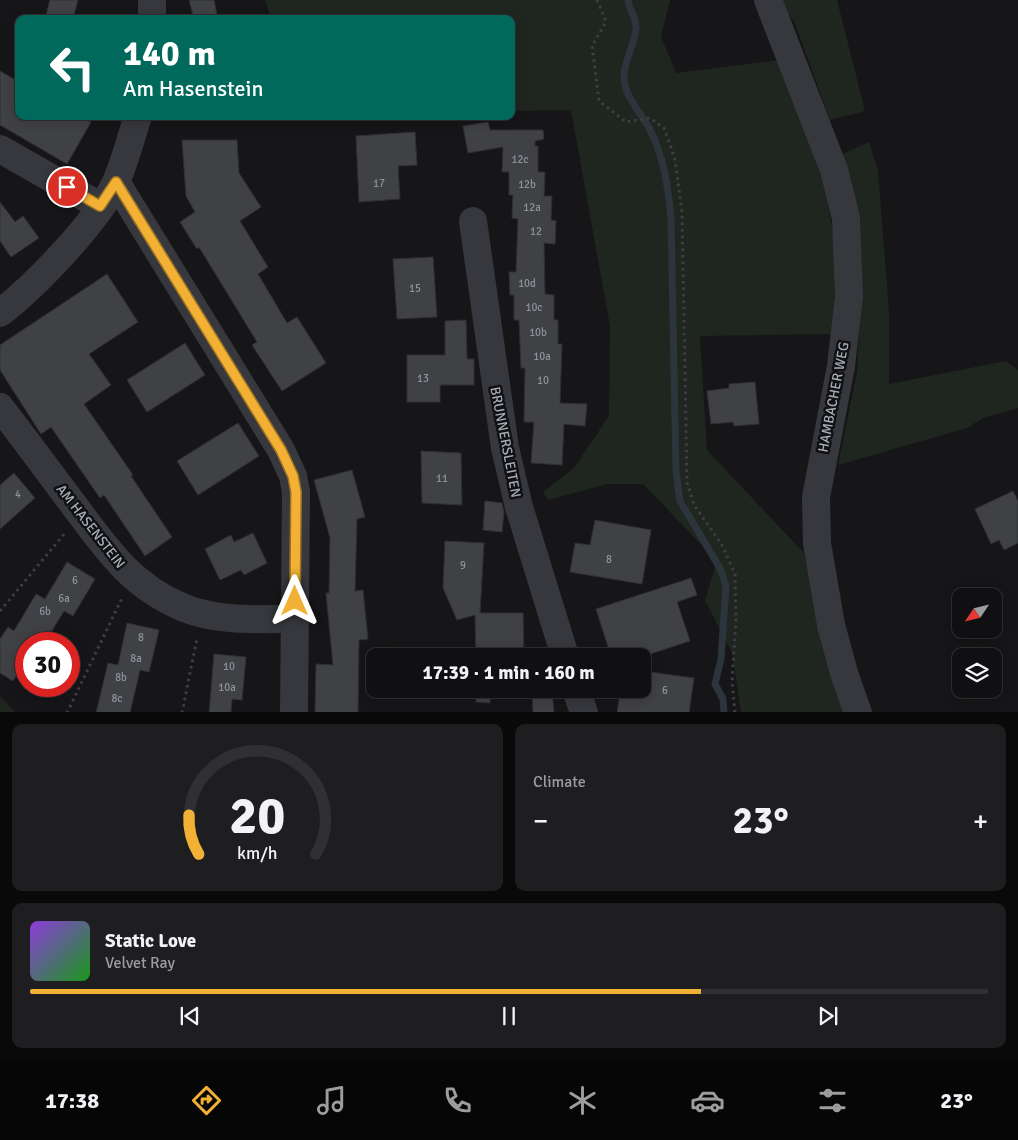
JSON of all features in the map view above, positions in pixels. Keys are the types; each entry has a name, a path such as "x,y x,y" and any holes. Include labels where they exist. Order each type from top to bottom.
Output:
{"street":[{"path":"152,0 152,15"},
{"name":"HAMBACHER WEG","path":"768,0 834,170 846,218 849,296 842,356 816,497 817,542 831,625 844,673 858,712"},
{"path":"0,313 70,246 100,206 116,182 137,120"},
{"path":"0,149 100,206"},
{"path":"116,182 281,450 293,476 296,492 294,712"},
{"name":"BRUNNERSLEITEN","path":"473,221 505,448 526,532 562,648"},
{"name":"AM HASENSTEIN","path":"0,407 117,562 132,578 150,591 183,608 202,613 230,618 295,619"},
{"path":"579,698 584,712"}],"path":[{"path":"597,0 606,22 592,46 599,101 626,122 650,118 664,128 675,159 682,212 687,482 694,505 722,545 735,574 736,619 732,681 735,712"},
{"path":"0,611 81,514"},
{"path":"67,712 132,578"},
{"path":"182,712 202,613"}],"shaded area":[{"path":"265,0 670,0 661,36 676,73 781,60 816,159 831,220 835,263 835,292 831,334 700,336 707,450 804,553 847,712 741,712 732,653 705,600 717,561 643,484 607,484 549,500 543,492 574,468 609,416 610,326 571,110 515,111 515,15 270,15"},
{"path":"777,0 837,0 865,111 830,120 794,21"},
{"path":"869,142 878,171 889,311 889,384 1006,361 1018,370 1018,408 983,418 967,428 838,465 857,372 862,263 842,154"},
{"path":"0,696 15,712 0,712"}],"building":[{"path":"50,0 78,0 74,15 46,15"},
{"path":"189,0 214,0 217,15 193,15"},
{"path":"0,71 15,80 15,120 88,120 91,122 67,164 0,125"},
{"path":"488,122 490,130 543,130 544,139 535,141 535,146 538,146 538,172 545,172 544,196 552,196 551,220 556,221 555,244 544,243 545,294 554,295 554,320 558,320 558,344 562,344 560,403 587,404 585,426 564,424 562,465 531,463 534,422 524,422 525,368 521,368 519,320 514,320 514,295 510,295 509,272 516,272 518,219 512,218 513,195 509,195 509,172 502,172 503,147 468,153 463,126"},
{"path":"415,132 417,165 398,166 400,199 359,202 356,136"},
{"path":"182,140 237,140 239,173 261,207 240,221 268,267 258,274 287,323 297,317 326,363 282,391 252,345 257,342 199,247 197,249 180,222 195,212 186,196"},
{"path":"0,202 15,222 23,216 39,238 11,257 0,241"},
{"path":"433,257 437,317 397,319 393,259"},
{"path":"107,274 138,322 89,354 111,385 84,404 133,475 131,476 172,537 145,556 104,495 100,498 51,427 41,434 0,370 0,345"},
{"path":"466,320 467,359 474,359 474,385 440,385 440,402 407,402 407,355 445,355 445,321"},
{"path":"185,343 205,375 147,412 127,380"},
{"path":"755,382 759,424 734,426 733,422 711,424 707,391 729,388 729,384"},
{"path":"238,423 259,456 198,495 177,461"},
{"path":"421,451 461,453 462,505 422,503"},
{"path":"352,470 365,517 357,519 355,591 363,590 368,639 359,640 358,712 315,712 316,664 333,665 326,593 329,593 330,538 314,480"},
{"path":"14,473 35,498 0,529 0,485"},
{"path":"1013,491 1018,501 1018,543 1004,550 999,540 991,544 975,509"},
{"path":"485,501 502,503 504,512 502,532 483,530"},
{"path":"595,520 651,530 642,584 570,572 575,543 590,545"},
{"path":"253,533 267,563 244,575 241,570 220,580 205,549 231,535 234,542"},
{"path":"445,541 484,543 480,613 523,613 524,648 476,648 475,615 457,620 443,588"},
{"path":"67,562 95,579 73,616 64,611 51,632 15,632 15,678 13,681 0,673 0,639 8,627 14,631 36,594 45,599"},
{"path":"691,578 697,595 677,602 690,641 651,654 651,648 608,648 596,609"},
{"path":"127,623 159,630 149,672 140,670 130,712 96,712 108,663 118,665"},
{"path":"214,654 246,657 242,700 232,699 231,712 209,712"},
{"path":"651,672 694,678 689,712 617,712 619,698 651,698"},
{"path":"476,698 490,698 490,703 476,702"},
{"path":"532,698 553,698 554,712 533,712"}],"waterway":[{"path":"628,0 636,29 624,73 624,81 633,104 654,139 667,183 670,206 676,471 680,501 721,570 726,586 721,659 715,684 723,699 724,712"}],"route":[{"path":"67,187 100,206 116,182 281,450 293,476 296,492 295,601"}]}
